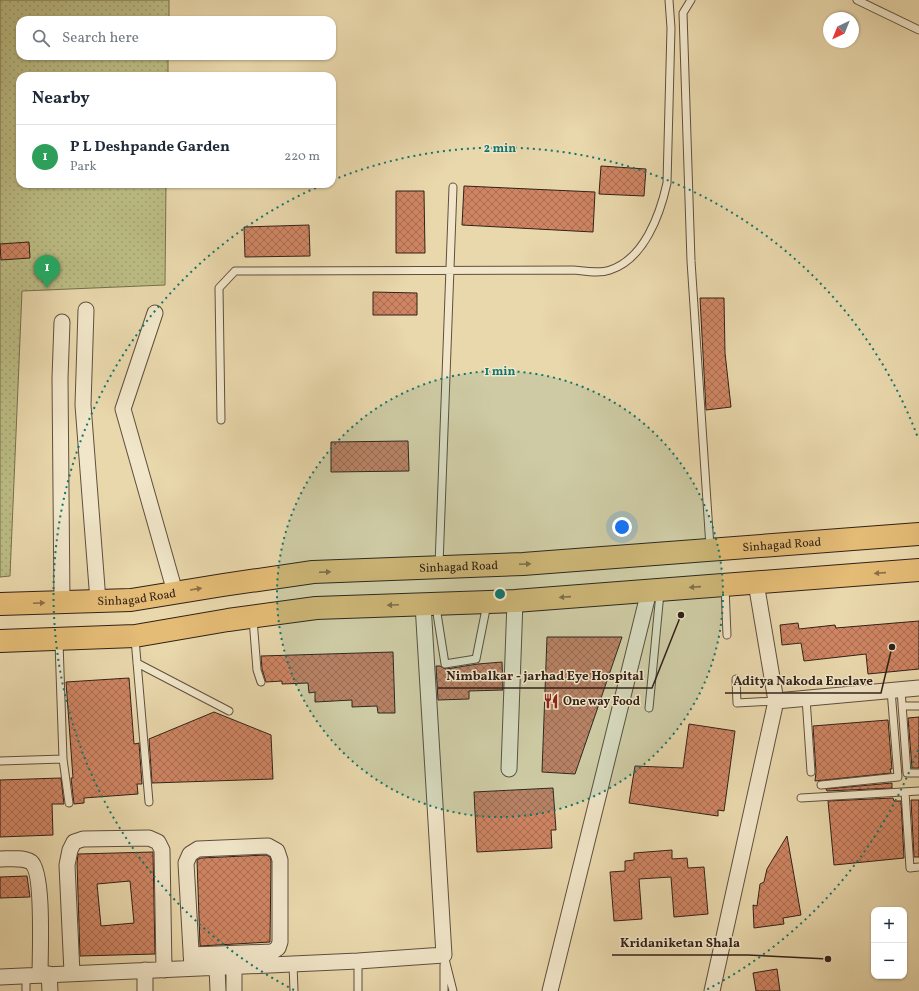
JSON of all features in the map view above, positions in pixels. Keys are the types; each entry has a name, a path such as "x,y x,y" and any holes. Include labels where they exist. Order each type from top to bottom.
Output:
{"main road":[{"name":"Sinhagad Road","path":"0,604 131,600 175,592 313,572 523,564 919,534"},
{"path":"0,641 135,636 316,608 515,601 919,570"}],"street":[{"path":"86,310 83,405 98,601"},
{"path":"155,313 123,409 175,592"},
{"path":"62,322 60,378 62,602"},
{"path":"712,991 776,701 756,583"},
{"path":"550,991 654,590"},
{"path":"509,769 515,601"},
{"path":"192,962 217,967 234,967 444,955 429,604"},
{"path":"776,701 919,688"},
{"path":"72,974 68,865 70,850 74,842 83,839 149,838 158,842 162,850 164,970"},
{"path":"0,976 164,970 192,962 272,952 278,948 280,942 280,860 277,851 268,846 198,849 190,854 186,863 192,962"},
{"path":"0,859 20,859 30,861 35,868 40,895 38,975 50,991"},
{"path":"217,967 218,991"},
{"path":"234,967 234,991"},
{"path":"145,970 145,991"}],"lane":[{"path":"221,420 219,288 235,271 573,270 598,272 614,268 624,263 634,253 654,226 663,202 667,183 670,28 669,0"},
{"path":"691,0 683,13 690,252 710,550"},
{"path":"857,0 919,30"},
{"path":"438,568 451,270 453,188"},
{"path":"724,585 727,635"},
{"path":"649,708 654,590"},
{"path":"429,604 445,664 476,659 488,602"},
{"path":"253,617 256,670 261,682"},
{"path":"135,636 149,802"},
{"path":"59,638 63,759 69,803"},
{"path":"137,663 229,711"},
{"path":"736,679 737,703 776,701"},
{"path":"896,690 902,706 907,774 919,773"},
{"path":"821,785 898,777 896,690"},
{"path":"806,698 811,772"},
{"path":"902,706 919,706"},
{"path":"0,761 63,759"},
{"path":"801,798 919,791"},
{"path":"905,792 910,868 919,867"},
{"path":"444,955 444,991"},
{"path":"444,955 453,991"},
{"path":"358,961 358,991"},
{"path":"293,964 294,991"},
{"path":"26,991 38,975"}],"green space":[{"path":"0,0 169,0 169,16 16,16 16,60 168,60 168,72 16,72 16,188 166,188 165,285 22,291 10,576 0,577"}],"building":[{"path":"601,166 646,169 644,196 599,194"},
{"path":"464,186 595,192 593,232 462,225"},
{"path":"396,191 424,191 425,253 396,253"},
{"path":"309,225 310,256 245,257 244,227"},
{"path":"29,242 30,258 1,260 0,244"},
{"path":"373,292 417,293 417,315 373,315"},
{"path":"700,298 724,298 725,353 731,407 706,410"},
{"path":"408,441 409,471 331,472 331,442"},
{"path":"919,621 919,669 868,674 866,654 804,661 801,643 782,645 780,625 798,623 799,629 835,625 836,628"},
{"path":"547,637 622,637 575,774 542,772"},
{"path":"393,652 395,713 378,713 377,706 352,707 352,700 315,702 315,692 309,693 308,683 282,684 282,681 266,682 262,669 261,656"},
{"path":"502,662 503,690 469,691 469,699 438,700 436,666 446,669"},
{"path":"129,678 134,744 139,743 142,784 137,784 138,794 84,798 84,803 74,804 71,778 73,778 66,682"},
{"path":"214,712 271,735 273,779 152,783 149,739"},
{"path":"919,717 919,768 912,768 908,718"},
{"path":"888,720 892,769 890,769 891,773 815,781 816,772 813,726"},
{"path":"689,724 735,731 724,811 718,810 718,816 629,803 635,766 683,768"},
{"path":"61,778 64,804 52,804 53,835 0,837 0,780"},
{"path":"892,783 892,788 827,791 826,789"},
{"path":"553,788 556,830 551,830 552,848 477,852 474,792"},
{"path":"893,798 894,801 901,801 904,858 834,865 828,801"},
{"path":"911,800 919,800 919,857 914,857"},
{"path":"787,836 801,915 783,918 784,924 754,928 753,905 757,906 760,884 764,882 767,869"},
{"path":"672,850 672,859 687,858 688,868 704,867 708,914 674,917 671,877 639,879 642,919 614,921 610,872 625,871 625,861 634,860 634,853"},
{"path":"153,852 155,954 80,956 78,854","holes":["130,881 134,923 101,926 97,884"]},
{"path":"266,855 270,857 271,861 270,942 200,946 197,860 201,858"},
{"path":"27,876 30,897 0,898 0,877"},
{"path":"777,969 780,991 756,991 753,973"}],"place":[{"name":"P L Deshpande Garden","path":"47,288"},
{"name":"Nimbalkar - jarhad Eye Hospital","path":"681,615"},
{"name":"Aditya Nakoda Enclave","path":"892,647"},
{"name":"One way Food","path":"551,701"},
{"name":"Kridaniketan Shala","path":"828,959"}]}
